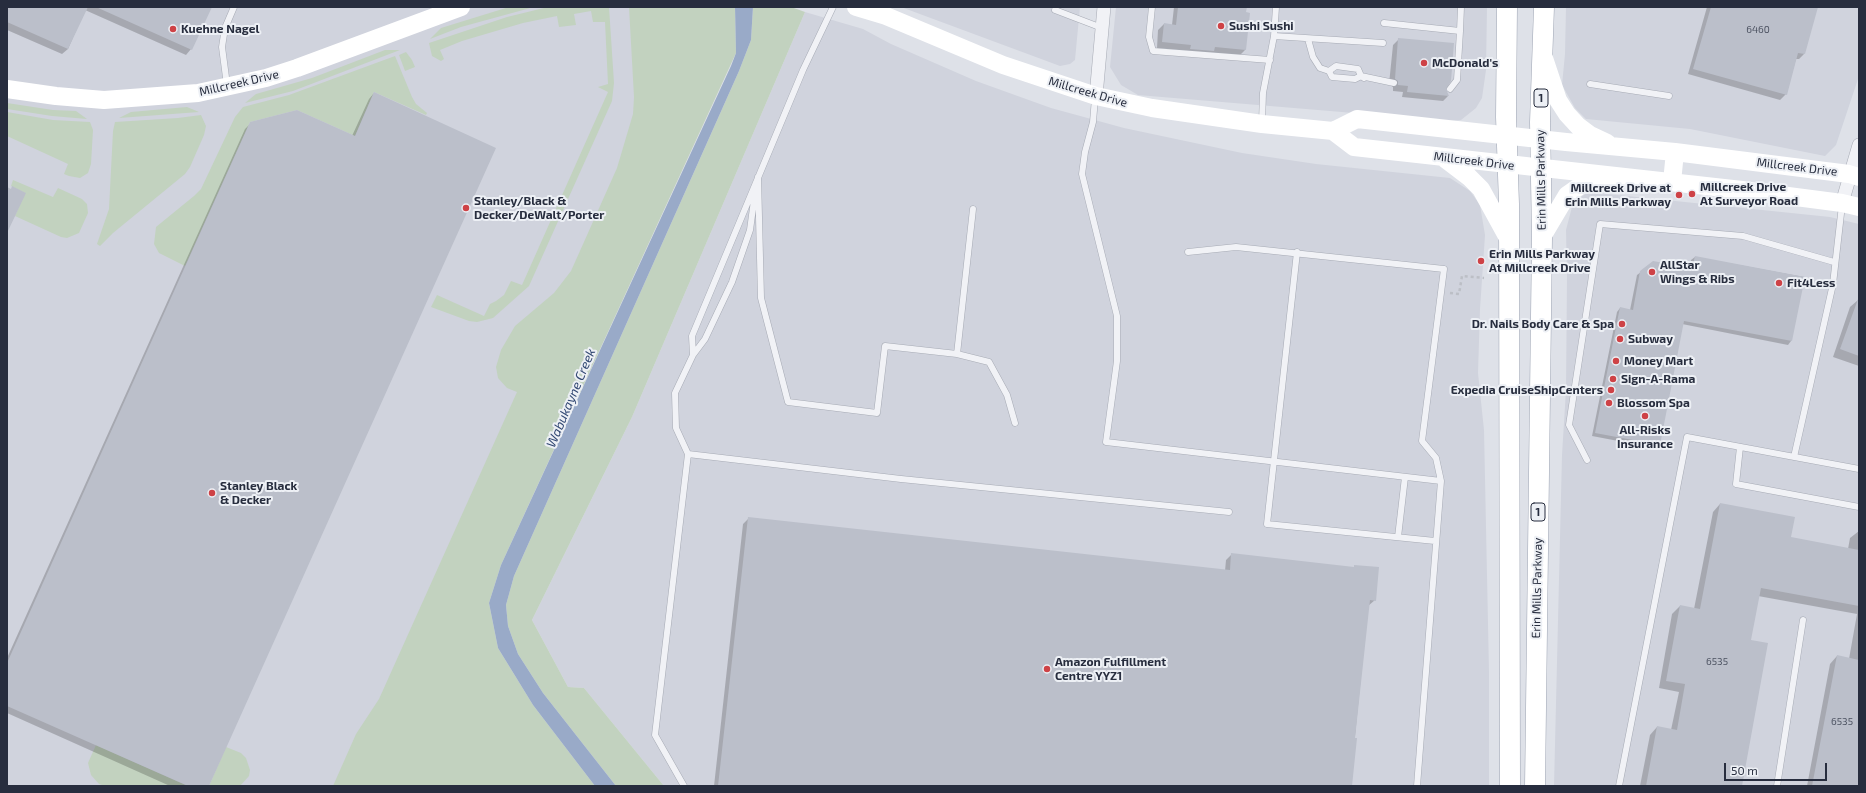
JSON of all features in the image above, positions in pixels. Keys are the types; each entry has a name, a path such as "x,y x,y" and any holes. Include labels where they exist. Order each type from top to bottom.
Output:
{"main road":[{"path":"1507,7 1506,136 1509,240 1510,786"},
{"name":"Erin Mills Parkway","path":"1535,786 1542,237 1540,139 1544,7"}],"street":[{"name":"Millcreek Drive","path":"7,89 56,96 104,100 172,96 228,87 297,68 461,7"},
{"name":"Millcreek Drive","path":"856,7 886,16 1003,66 1096,96 1152,108 1262,124 1333,131 1354,147 1540,169 1672,182 1851,205"},
{"path":"1096,96 1104,7"},
{"path":"1543,57 1558,100 1567,114 1578,126 1590,135 1616,147"},
{"name":"Millcreek Drive","path":"1333,131 1357,119 1506,136 1675,152 1854,175"},
{"path":"1851,205 1859,145"},
{"path":"1672,182 1675,152"},
{"path":"1443,157 1469,177 1481,189 1509,240"},
{"path":"1542,237 1560,204 1573,189 1587,181 1617,177"}],"lane":[{"path":"228,87 222,47 225,28 234,7"},
{"path":"693,355 692,336 803,70 833,7"},
{"path":"1056,7 1055,10 1102,28"},
{"path":"1152,7 1149,36 1153,51 1270,60"},
{"path":"1262,124 1263,93 1274,36 1276,7"},
{"path":"1450,89 1457,80 1461,7"},
{"path":"1384,23 1460,31"},
{"path":"1274,36 1383,43"},
{"path":"1308,39 1313,57 1320,68 1329,71 1332,77 1356,79 1361,76 1394,83"},
{"path":"1329,71 1336,66 1358,69 1361,76"},
{"path":"1590,84 1669,96"},
{"path":"1096,96 1093,122 1085,152 1082,174 1117,316 1117,361 1106,442 1441,481"},
{"path":"758,177 761,298 788,402 877,413 885,346 956,354 989,362 1007,396 1015,423"},
{"path":"684,786 655,735 688,454 676,428 675,394 693,355 706,339 732,282 750,230 758,177"},
{"path":"1794,457 1833,284 1834,262 1851,205"},
{"path":"956,354 973,209"},
{"path":"1587,460 1569,425 1600,224 1743,236 1834,262"},
{"path":"1188,252 1236,247 1297,252 1359,261 1444,269 1422,441 1436,458 1441,481 1434,541 1416,786"},
{"path":"1297,252 1267,524 1434,541"},
{"path":"1619,786 1687,437 1859,469"},
{"path":"1740,447 1736,484 1859,507"},
{"path":"688,454 901,479 1229,512"},
{"path":"1398,537 1405,477"},
{"path":"1777,786 1803,620"}],"path":[{"path":"1440,291 1459,294 1462,276 1484,278"}],"shaded area":[{"path":"7,7 701,7 359,786 7,786"},
{"path":"901,7 1080,7 1075,60 1070,64 1060,66"},
{"path":"1116,7 1487,7 1486,70 1482,98 1476,108 1461,120 1450,121 1138,95 1121,85 1110,67"},
{"path":"1566,7 1859,7 1859,76 1836,145 1825,156 1690,129 1586,119 1575,108 1562,85 1565,54"},
{"path":"805,12 863,29 891,44 976,81 1051,108 1124,128 1242,153 1316,164 1450,178 1470,191 1480,205 1485,235 1480,309 1478,373 1484,430 1489,672 1489,786 664,786 584,688 568,687 532,620 632,417"},
{"path":"1588,192 1830,217 1859,224 1859,786 1554,786 1562,455 1566,390 1566,230 1573,203"}],"green space":[{"path":"509,7 534,7 461,27 430,39 441,28"},
{"path":"548,7 609,7 614,83 612,101 529,286 493,318 477,322 469,321 431,307 437,295 484,316 490,304 504,295 511,281 522,285 608,92 598,87 608,84 605,22 593,22 591,11 574,14 576,25 559,27 557,16 523,23 462,41 440,50 444,59 441,61 432,56 429,43 507,17"},
{"path":"629,7 735,7 736,53 501,565 489,603 498,648 533,705 595,786 333,786 356,734 379,699 517,392 507,388 498,378 496,367 501,350 515,326 554,293 571,271 617,168 633,114 634,97"},
{"path":"753,7 791,7 805,12 632,417 532,620 568,687 584,688 664,786 616,786 543,693 518,654 508,626 506,605 514,576 739,71 751,40"},
{"path":"385,50 400,50 293,91 245,103 256,94 312,78"},
{"path":"406,52 415,67 405,71 399,55"},
{"path":"395,56 412,97 416,104 427,113 426,115 374,92 355,136 297,110 250,122 185,266 159,253 154,244 156,227 201,189 235,117 243,107 289,95"},
{"path":"7,103 53,110 76,111 87,119 52,116 7,109"},
{"path":"187,107 199,112 119,118 131,112"},
{"path":"7,112 53,120 90,122 93,130 91,164 88,173 80,178 64,174 68,164 7,136"},
{"path":"201,115 206,126 204,135 190,167 185,174 113,233 100,246 97,244 109,209 113,131 115,122"},
{"path":"13,180 53,197 58,188 82,199 87,204 88,213 79,233 67,238 61,237 15,216 25,193 11,186"},
{"path":"96,745 188,786 105,786 99,784 91,775 88,763"},
{"path":"226,747 241,753 246,758 250,770 249,776 240,786 209,786"}],"water":[{"path":"735,7 753,7 751,40 739,71 514,576 506,605 508,626 518,654 543,693 616,786 595,786 533,705 498,648 489,603 501,565 731,66 736,53"}],"building":[{"path":"7,7 88,7 68,49 7,22"},
{"name":"Kuehne Nagel","path":"96,7 212,7 192,50"},
{"path":"1178,7 1247,7 1246,12 1250,13 1246,50 1215,47 1214,51 1190,49 1191,45 1162,42 1164,23 1176,25"},
{"path":"1711,7 1818,7 1805,54 1798,53 1787,95 1693,69"},
{"name":"McDonald's","path":"1398,38 1454,43 1451,81 1446,89 1449,96 1407,92 1408,86 1398,85 1398,81 1395,79"},
{"name":"Stanley Black & Decker","path":"374,92 496,148 209,786 188,786 7,706 7,663 250,122 297,110 355,136"},
{"path":"12,186 26,193 7,233 7,187 11,189"},
{"path":"1695,256 1805,277 1792,341 1684,321 1660,445 1595,433 1620,307 1633,310 1640,271 1653,261 1692,268"},
{"path":"1859,299 1859,356 1840,349"},
{"path":"1720,503 1795,517 1791,537 1859,550 1859,606 1761,588 1751,640 1768,643 1742,786 1646,786 1657,726 1677,730 1685,684 1666,681 1680,605 1700,609"},
{"name":"Amazon Fulfillment Centre YYZ1","path":"748,517 1230,570 1231,553 1354,567 1354,565 1379,567 1376,601 1370,600 1355,738 1357,738 1352,786 718,786"},
{"path":"1837,655 1859,660 1859,786 1812,786"}],"place":[{"name":"Sushi Sushi","path":"1221,26"},
{"name":"Kuehne Nagel","path":"173,29"},
{"name":"McDonald's","path":"1424,63"},
{"name":"Millcreek Drive At Surveyor Road","path":"1692,194"},
{"name":"Millcreek Drive at Erin Mills Parkway","path":"1679,195"},
{"name":"Stanley/Black & Decker/DeWalt/Porter","path":"466,208"},
{"name":"Erin Mills Parkway At Millcreek Drive","path":"1481,261"},
{"name":"AllStar Wings & Ribs","path":"1652,272"},
{"name":"Fit4Less","path":"1779,283"},
{"name":"Dr. Nails Body Care & Spa","path":"1622,324"},
{"name":"Subway","path":"1620,339"},
{"name":"Money Mart","path":"1616,361"},
{"name":"Sign-A-Rama","path":"1613,379"},
{"name":"Expedia CruiseShipCenters","path":"1611,390"},
{"name":"Blossom Spa","path":"1609,403"},
{"name":"All-Risks Insurance","path":"1645,416"},
{"name":"Stanley Black & Decker","path":"212,493"},
{"name":"Amazon Fulfillment Centre YYZ1","path":"1047,669"}],"water label":[{"name":"Wabukayne Creek","path":"571,398"}]}
